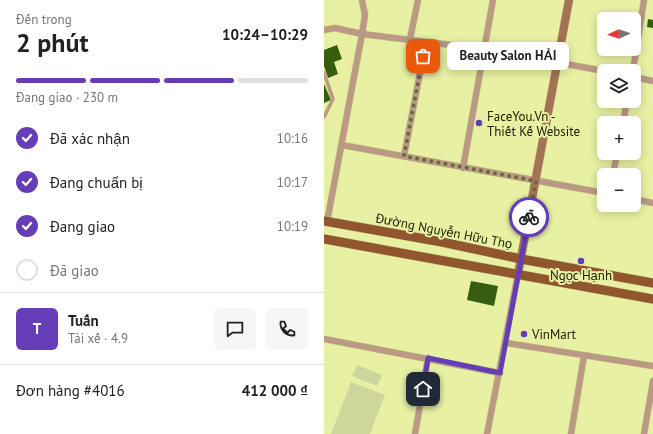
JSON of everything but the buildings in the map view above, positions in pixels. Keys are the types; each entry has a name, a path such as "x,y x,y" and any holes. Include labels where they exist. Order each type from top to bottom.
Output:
{"main road":[{"name":"Đường Nguyễn Hữu Thọ","path":"326,222 442,242 521,260 653,283"},
{"path":"324,239 653,300"}],"street":[{"path":"326,222 342,145 362,34 365,15 362,0"},
{"path":"410,39 418,0"},
{"path":"463,168 493,0"},
{"path":"487,434 506,343 569,0"},
{"path":"634,64 644,0"},
{"path":"324,30 335,28 362,34 484,49 597,70"},
{"path":"404,156 426,42"},
{"path":"641,78 653,80"},
{"path":"342,145 597,193"},
{"path":"641,200 653,203"},
{"path":"324,340 428,358 500,373"},
{"path":"506,343 653,366"},
{"path":"571,434 584,356"},
{"path":"415,434 428,358"},
{"path":"644,434 650,423 653,381"}],"lane":[{"path":"324,73 333,99 324,117"}],"green space":[{"path":"357,365 382,375 377,386 352,376"},
{"path":"351,382 385,395 370,434 331,434"}],"way so far":[{"path":"423,56 404,156 536,181 529,217"}],"place":[{"name":"Beauty Salon HẢI","path":"423,56"},
{"name":"FaceYou.Vn - Thiết Kế Website","path":"479,123"},
{"name":"Ngọc Hạnh","path":"581,261"},
{"name":"VinMart","path":"524,334"}],"route":[{"path":"423,389 428,358 500,373 529,217"}]}
